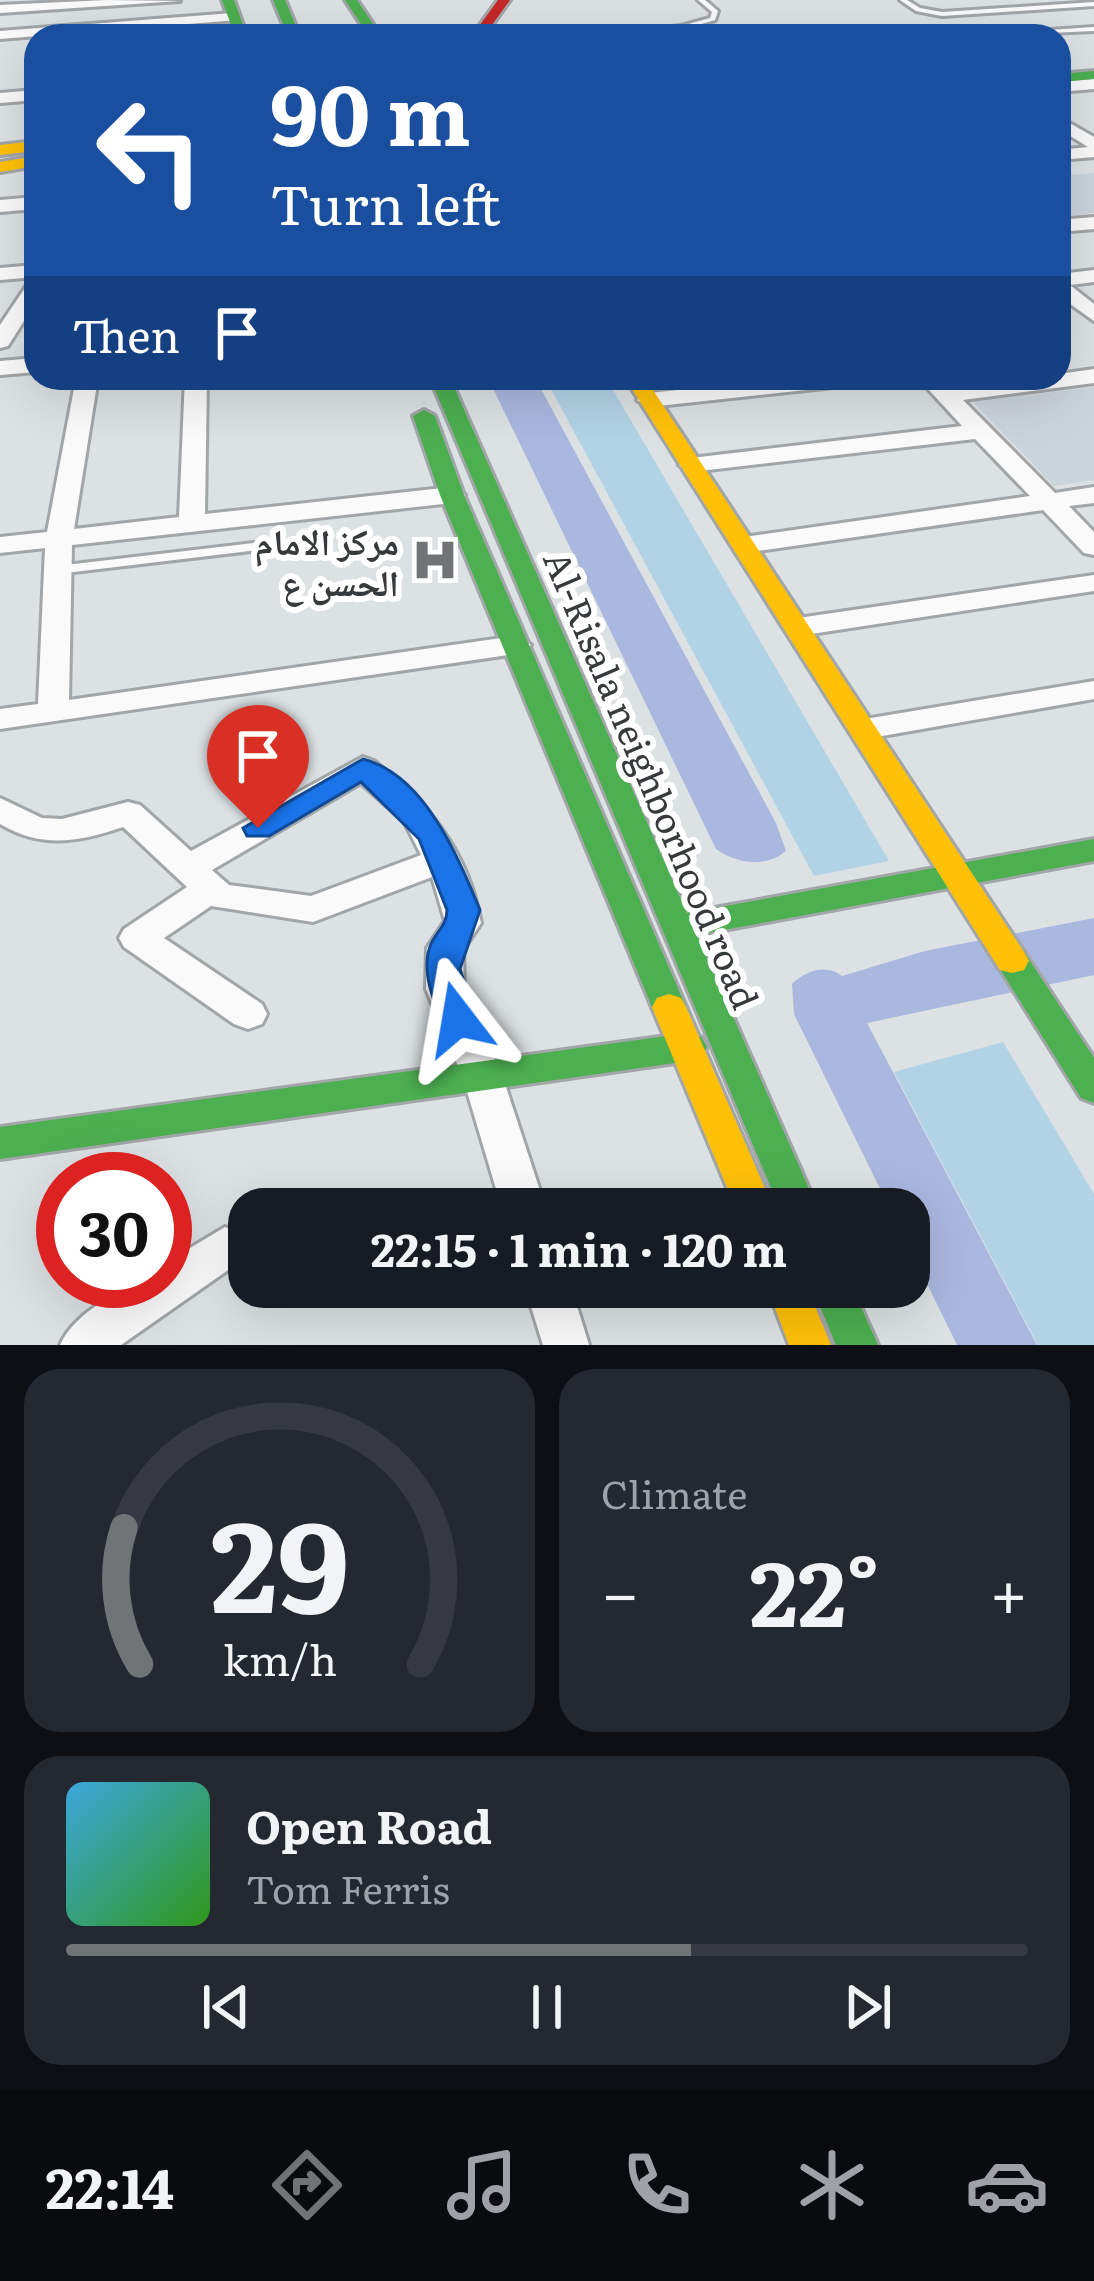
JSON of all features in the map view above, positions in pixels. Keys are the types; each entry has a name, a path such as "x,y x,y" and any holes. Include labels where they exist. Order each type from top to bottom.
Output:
{"main road":[{"name":"Al-Risala neighborhood road","path":"414,390 452,495 746,1188"},
{"name":"Al-Risala neighborhood road","path":"445,390 790,1188"},
{"path":"643,390 955,875 1089,1071"},
{"path":"678,927 1094,850"},
{"path":"0,1143 689,1047"},
{"path":"795,1308 810,1345"},
{"path":"841,1308 857,1345"}],"street":[{"path":"0,9 185,0"},
{"path":"186,24 234,18"},
{"path":"1071,294 1094,314"},
{"path":"0,340 24,313"},
{"path":"52,712 59,538 85,390"},
{"path":"192,522 196,390"},
{"path":"941,390 1094,547"},
{"path":"692,464 980,431"},
{"path":"0,544 452,495"},
{"path":"744,545 1094,495"},
{"path":"798,627 1094,583"},
{"path":"0,719 516,645"},
{"path":"865,729 1094,691"},
{"path":"248,1014 137,938 199,879 363,768 418,815 464,910 463,923 446,948 446,989 483,1078 517,1188"},
{"path":"0,809 25,826 66,834 128,813 218,896 313,909 443,860"},
{"path":"83,1345 225,1247"},
{"path":"555,1308 566,1345"}],"lane":[{"path":"695,24 713,19 716,12 700,0"},
{"path":"903,0 932,13 1094,4"},
{"path":"1001,0 1015,9"},
{"path":"57,570 271,544"}],"shaded area":[{"path":"1094,173 1094,213 1071,216 1071,174"},
{"path":"1094,387 1094,480 1054,486 973,402 1071,390"},
{"path":"494,390 541,390 776,823 786,851 751,862 716,849"},
{"path":"551,390 613,390 889,861 814,876"},
{"path":"1094,918 1094,975 867,1023 1037,1345 957,1345 930,1290 930,1188 880,1188 794,1014 792,984 803,975 829,970 842,976 925,951"},
{"path":"1003,1042 1094,1194 1094,1345 1038,1345 894,1072"}],"traffic: fast":[{"path":"228,0 237,24"},
{"path":"279,0 289,24"},
{"path":"351,0 367,24"},
{"path":"1071,77 1094,75"},
{"path":"445,390 790,1188"},
{"path":"424,416 452,495 669,1007"},
{"path":"678,927 1094,850"},
{"path":"1012,961 1094,1088"},
{"path":"0,1143 689,1047"},
{"path":"841,1308 857,1345"}],"traffic: slow":[{"path":"0,150 24,147"},
{"path":"0,167 24,163"},
{"path":"643,390 1012,961"},
{"path":"669,1007 746,1188"},
{"path":"795,1308 810,1345"}],"traffic: jam":[{"path":"487,24 504,0"}],"place":[{"name":"مركز الامام الحسن ع","path":"435,560"}],"route":[{"path":"258,828 363,768 418,815 434,837 464,910 463,923 446,948 443,969 458,1019"}]}
